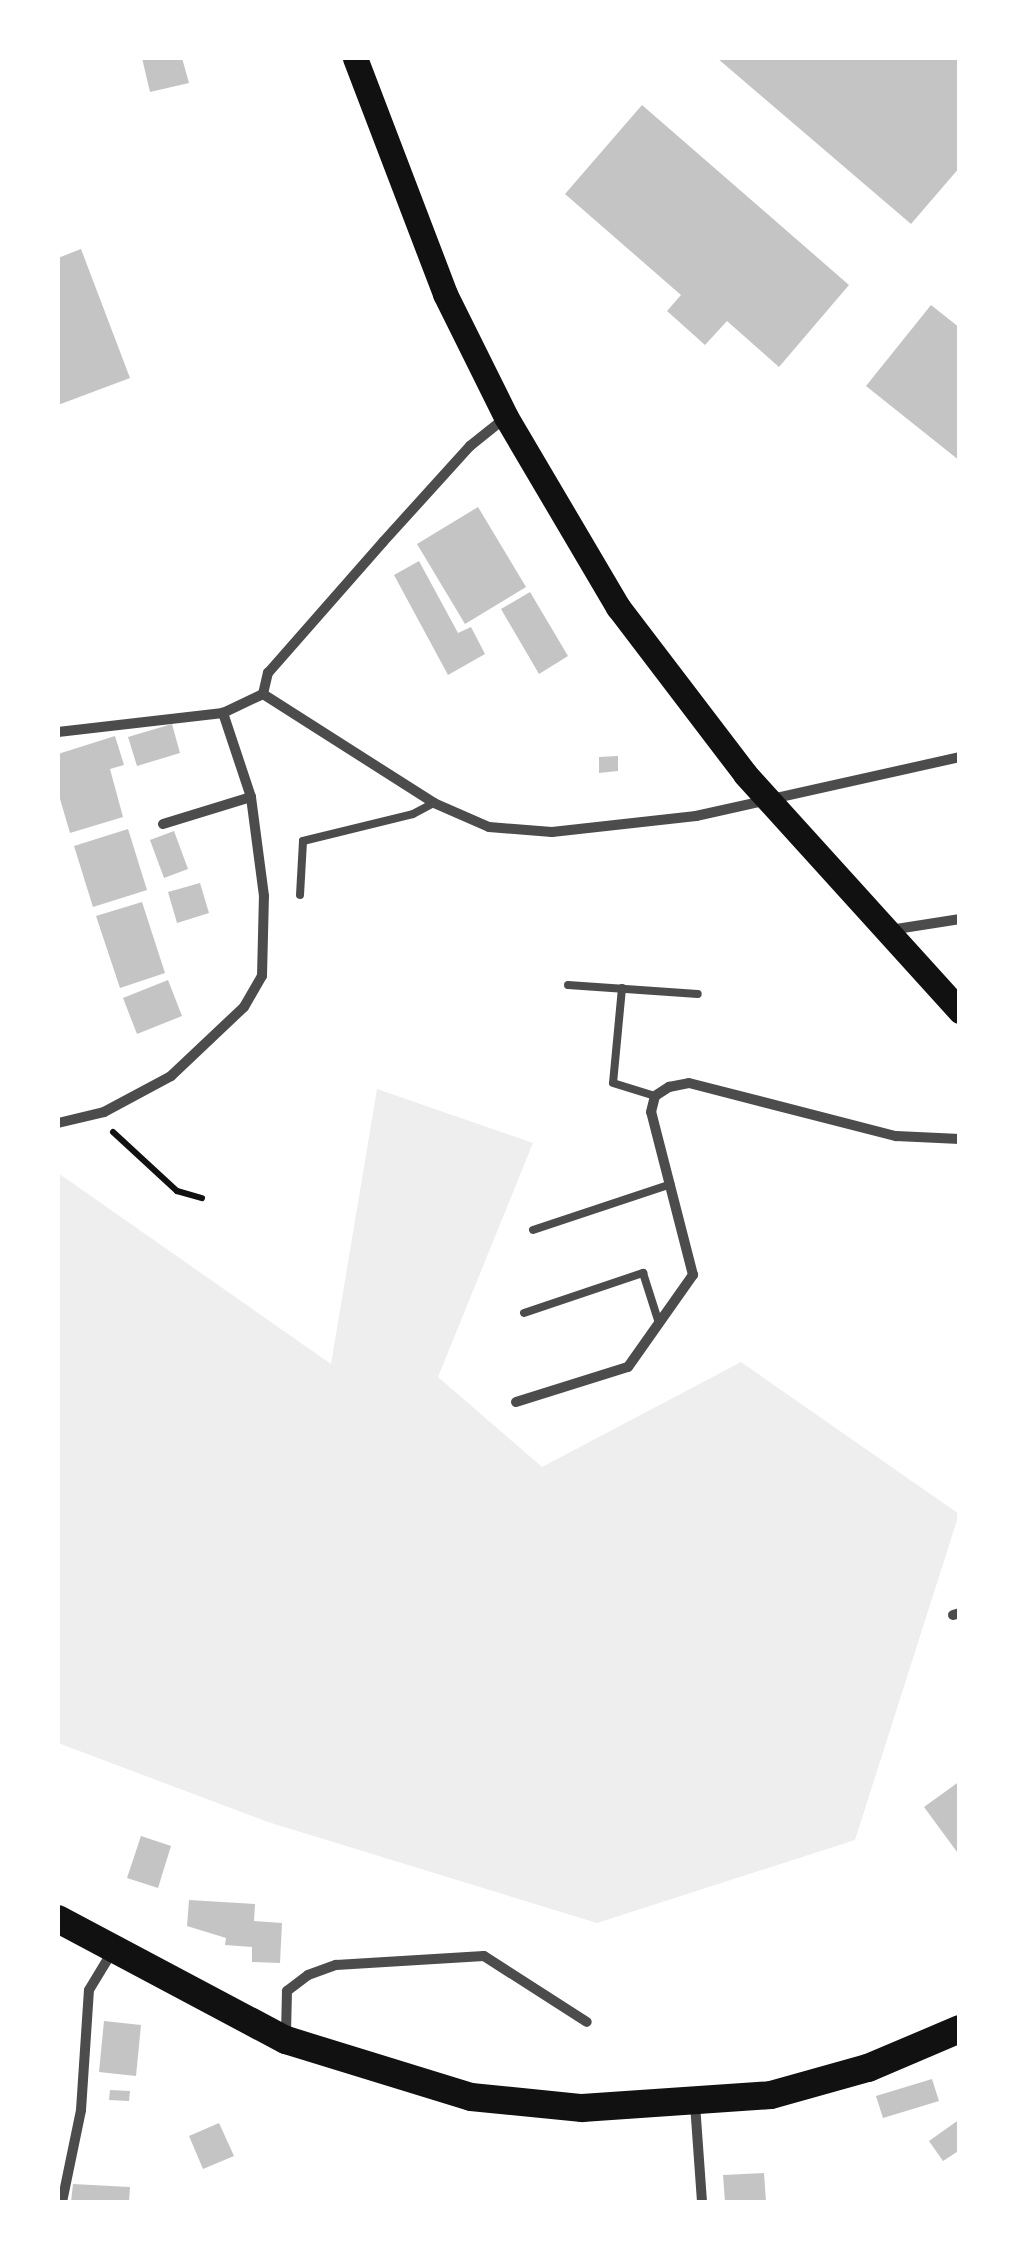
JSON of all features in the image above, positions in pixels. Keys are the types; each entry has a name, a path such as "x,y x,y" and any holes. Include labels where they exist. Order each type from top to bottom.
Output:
{"highway":[{"path":"58,1919 286,2040 471,2097 582,2108 770,2095 868,2068 960,2029"}],"main road":[{"path":"355,58 445,294 506,417 618,606 745,774 960,1010"}],"street":[{"path":"58,732 223,713 262,694 268,673 382,542 470,446 506,417"},
{"path":"262,694 434,803 489,827 552,832 696,816 960,757"},
{"path":"58,1123 104,1112 171,1076 244,1007 262,976 264,896 252,797 223,713"},
{"path":"163,824 252,797"},
{"path":"884,931 960,919"},
{"path":"516,1402 628,1367 693,1275 651,1112 656,1096 689,1082 896,1136 960,1139"},
{"path":"62,2202 81,2110 89,1990 113,1951"},
{"path":"286,2040 287,1991 308,1975 336,1965 466,1957 484,1956 587,2022"},
{"path":"695,2101 702,2202"}],"lane":[{"path":"300,895 304,841 413,814 434,803"},
{"path":"568,985 698,994"},
{"path":"622,988 613,1083 656,1096"},
{"path":"533,1230 671,1184"},
{"path":"524,1313 643,1273 659,1324"}],"path":[{"path":"104,1112 128,1150 177,1191 202,1198"}],"shaded area":[{"path":"377,1089 533,1143 438,1377 542,1467 741,1362 959,1514 855,1840 597,1923 268,1822 58,1743 58,1173 331,1364"}],"building":[{"path":"142,58 182,58 189,83 150,92"},
{"path":"717,58 960,58 960,167 911,224"},
{"path":"642,105 849,285 779,367 727,321 705,345 667,311 681,295 565,194"},
{"path":"81,249 130,378 58,405 58,258"},
{"path":"931,305 960,328 960,461 866,386"},
{"path":"478,507 526,587 465,624 417,544"},
{"path":"419,561 458,633 471,627 485,654 448,675 394,575"},
{"path":"530,592 568,656 539,674 501,609"},
{"path":"172,724 180,753 137,766 128,737"},
{"path":"115,736 124,765 110,769 123,817 70,833 58,792 58,754"},
{"path":"618,756 618,771 599,773 599,757"},
{"path":"128,829 147,890 93,907 74,846"},
{"path":"174,831 188,869 164,878 150,840"},
{"path":"200,883 209,913 177,923 168,892"},
{"path":"142,902 165,973 120,988 96,916"},
{"path":"168,980 182,1016 137,1034 123,998"},
{"path":"960,1781 960,1856 924,1807"},
{"path":"141,1836 171,1846 158,1888 127,1878"},
{"path":"189,1900 255,1904 254,1921 282,1923 280,1963 252,1962 252,1947 225,1945 226,1938 187,1926"},
{"path":"104,2021 141,2025 136,2076 99,2072"},
{"path":"932,2079 939,2101 883,2118 876,2096"},
{"path":"110,2090 130,2091 129,2101 109,2100"},
{"path":"960,2119 960,2150 943,2161 929,2141"},
{"path":"219,2123 234,2156 203,2169 189,2136"},
{"path":"764,2173 766,2202 725,2202 723,2175"},
{"path":"73,2184 130,2187 129,2202 71,2202"}]}
